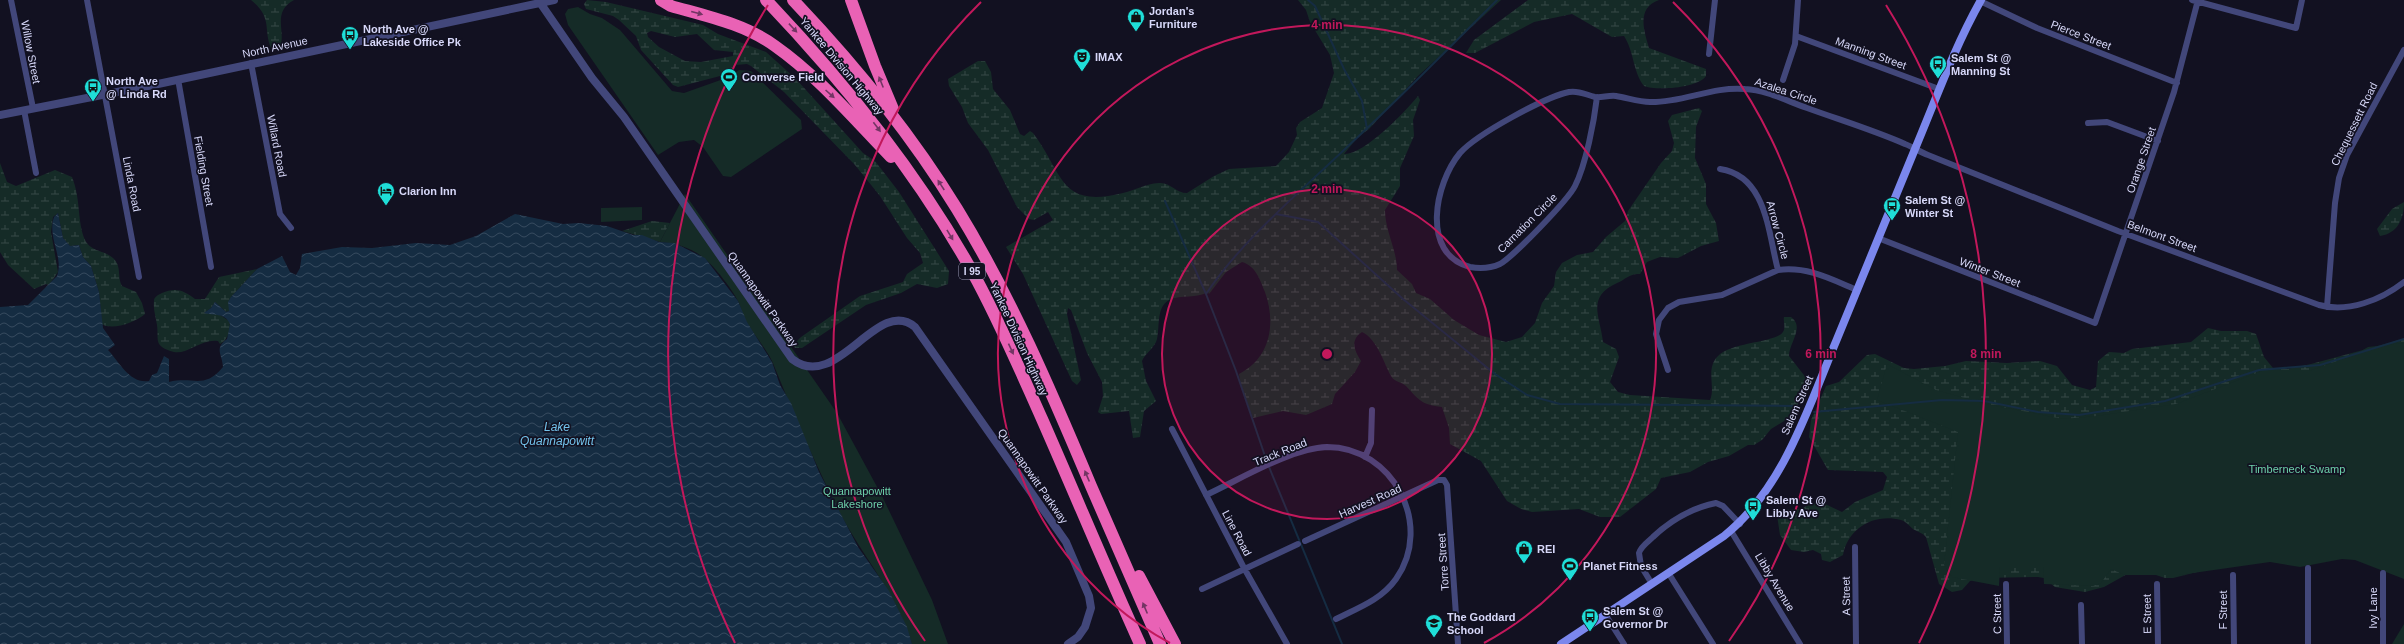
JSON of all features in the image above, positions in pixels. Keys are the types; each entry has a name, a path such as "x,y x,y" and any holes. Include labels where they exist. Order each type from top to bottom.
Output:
{"highway":[{"path":"649,0 666,3 744,28 775,45 837,100 920,187"},
{"name":"Yankee Division Highway","path":"766,0 848,90 920,187 973,272 998,320 1138,641"},
{"name":"Yankee Division Highway","path":"793,0 841,53 903,130 957,209 1011,306 1061,413 1160,644"},
{"path":"851,0 875,66 903,130"},
{"path":"1097,500 1175,644"}],"main road":[{"name":"Salem Street","path":"1561,644 1605,614 1669,574 1731,531 1740,524 1764,495 1782,466 1857,290 1939,89 1981,1"}],"street":[{"name":"Willow Street","path":"11,0 33,108"},
{"name":"Linda Road","path":"87,0 139,277"},
{"name":"North Avenue","path":"0,115 104,95 251,63 541,4 554,0"},
{"path":"1709,54 1715,0"},
{"path":"1783,80 1794,50 1798,0"},
{"path":"2196,1 2296,28 2302,0"},
{"name":"Pierce Street","path":"1981,1 2037,28 2177,83"},
{"name":"Orange Street","path":"2095,323 2177,83 2196,1"},
{"name":"Quannapowitt Parkway","path":"541,4 592,78 624,117 792,359 808,366 826,364 884,324 898,320 908,321 924,339 1066,542 1089,596 1091,608 1089,620 1083,631 1068,644"},
{"name":"Manning Street","path":"1796,36 1939,89"},
{"name":"Chequessett Road","path":"2327,307 2334,203 2339,178 2347,155 2404,50"},
{"name":"Willard Road","path":"251,63 280,214 291,228"},
{"name":"Fielding Street","path":"178,79 211,267"},
{"name":"Azalea Circle","path":"1597,97 1611,96 1644,102 1666,102 1730,89 1752,90 1915,149"},
{"name":"Carnation Circle","path":"1572,92 1597,97 1593,124 1578,179 1568,196 1512,254 1501,263 1491,267 1474,268 1453,258 1445,250 1440,239 1437,217 1444,182 1460,153 1486,132 1551,98 1572,92"},
{"path":"24,110 36,173"},
{"path":"2088,123 2107,122 2158,141"},
{"name":"Belmont Street","path":"1915,149 2126,234 2327,307 2341,308 2368,302 2385,294 2404,282"},
{"name":"Arrow Circle","path":"1720,169 1738,174 1756,191 1778,270"},
{"name":"Winter Street","path":"1878,238 2095,323"},
{"path":"1668,370 1656,334 1659,320 1668,308 1679,302 1722,295 1778,270 1806,270 1857,290"},
{"path":"1365,457 1371,442 1372,410"},
{"name":"Line Road","path":"1172,428 1244,568 1285,643"},
{"name":"Track Road","path":"1206,495 1269,466 1316,448 1337,448 1365,457 1389,475 1404,496 1410,517 1410,541 1400,572 1388,589 1376,599 1336,619"},
{"name":"Harvest Road","path":"1305,541 1439,480 1444,480"},
{"name":"Torre Street","path":"1444,480 1447,485 1458,644"},
{"path":"1652,584 1642,566 1638,553 1646,543 1669,523 1691,511 1716,503 1722,506 1740,524"},
{"name":"Libby Avenue","path":"1731,531 1800,644"},
{"path":"1202,589 1298,544"},
{"name":"A Street","path":"1855,547 1856,644"},
{"path":"2308,568 2308,644"},
{"name":"Ivy Lane","path":"2383,573 2383,644"},
{"path":"1669,574 1713,644"},
{"name":"F Street","path":"2233,575 2234,644"},
{"name":"C Street","path":"2006,584 2007,644"},
{"name":"E Street","path":"2157,584 2158,644"},
{"path":"2082,605 2082,644"},
{"path":"1605,614 1624,644"}],"green space":[{"path":"251,0 294,0 287,5 281,17 282,37 279,49 273,50 271,48 265,18 258,6"},
{"path":"587,0 606,2 703,25 718,34 766,52 796,79 863,153 875,161 899,192 949,271 948,284 937,288 917,284 901,293 866,305 802,348 795,348 793,345 801,337 860,296 903,282 907,274 923,263 920,253 907,238 880,196 855,165 784,92 751,66 747,64 736,65 720,76 678,87 673,85 641,50 636,36 619,20 613,16 586,9 584,4","holes":["651,31 675,37 697,34 714,50 733,52 733,56 701,62 685,61 659,47 648,37 647,33"]},
{"path":"1298,0 1501,0 1418,76 1369,129 1357,138 1344,154 1362,148 1373,140 1394,122 1418,96 1420,100 1413,120 1414,136 1400,168 1400,186 1385,210 1397,270 1412,284 1416,293 1430,299 1454,320 1479,335 1506,342 1522,337 1535,323 1542,303 1554,286 1556,272 1562,263 1577,255 1593,252 1606,237 1625,221 1628,211 1661,163 1672,151 1674,143 1668,121 1672,115 1699,108 1702,111 1696,127 1695,158 1706,184 1706,204 1716,223 1719,241 1701,246 1678,258 1660,257 1647,262 1640,274 1633,274 1607,288 1601,294 1597,308 1603,342 1616,349 1619,357 1610,382 1618,392 1630,395 1710,400 1712,395 1711,372 1714,361 1718,356 1724,351 1742,345 1779,336 1784,330 1784,317 1791,317 1797,325 1797,330 1789,356 1807,379 1794,415 1771,429 1762,440 1754,445 1748,445 1729,456 1708,462 1690,472 1661,478 1656,489 1620,517 1600,517 1579,509 1532,512 1521,509 1507,501 1481,461 1450,444 1449,428 1442,407 1430,405 1421,401 1404,385 1392,378 1380,352 1372,340 1362,332 1356,338 1354,345 1361,361 1355,372 1335,394 1332,404 1306,415 1283,411 1253,418 1241,387 1239,374 1250,367 1258,359 1264,349 1268,339 1270,316 1265,292 1259,278 1251,267 1242,262 1226,272 1209,294 1208,292 1199,295 1174,298 1165,303 1162,307 1156,342 1142,361 1146,381 1156,401 1144,411 1140,437 1133,438 1129,411 1101,414 1098,412 1103,396 1102,382 1087,353 1071,310 1068,308 1067,314 1081,380 1077,385 1072,381 1023,274 1006,247 1053,220 1048,212 1034,220 1029,219 1017,207 988,150 968,123 962,107 949,86 948,79 978,61 985,61 991,72 993,89 1010,110 1020,134 1024,136 1030,131 1033,133 1058,174 1075,192 1086,196 1102,197 1163,183 1183,193 1187,193 1214,176 1229,169 1276,166 1289,152 1297,135 1296,128 1300,122 1322,108 1334,73 1330,55 1310,22 1306,10"},
{"path":"1528,0 1659,0 1647,8 1644,14 1645,34 1649,48 1706,69 1706,76 1702,80 1686,86 1658,88 1644,86 1640,80 1630,48 1624,36 1612,37 1572,14 1534,22 1475,53 1466,53 1474,40"},
{"name":"Comverse Field","path":"578,7 590,14 602,18 620,30 672,91 684,93 729,77 739,70 751,71 801,120 802,129 731,177 723,176 703,147 694,140 679,142 658,155 568,25 565,14 568,9"},
{"path":"0,163 7,182 16,186 55,170 72,177 77,194 81,226 85,240 91,247 109,255 116,261 118,264 122,286 136,292 142,303 145,314 124,325 112,327 102,324 99,292 91,266 83,257 79,245 70,246 63,238 58,213 53,217 51,232 58,272 49,285 46,284 34,289 8,265 0,252"},
{"name":"Quannapowitt Lakeshore","path":"685,194 837,413 882,496 932,600 948,644 912,644 905,625 888,591 856,541 837,507 803,434 772,361 743,316 738,301 728,284 699,254 683,247 660,242"},
{"path":"2404,202 2403,214 2399,224 2391,232 2380,236 2377,229 2392,209"},
{"path":"642,207 642,220 601,222 601,208"},
{"path":"652,221 670,223 660,242 622,231"},
{"path":"257,269 231,297 229,311 226,312 215,302 211,308 204,313 217,313 229,321 230,328 227,338 223,342 220,344 218,341 206,342 179,352 167,350 160,345 158,342 154,307 154,300 156,296 167,291 179,290 187,293 195,299 205,299 219,277"},
{"name":"Timberneck Swamp","path":"2208,328 2221,331 2247,331 2256,334 2264,357 2273,368 2287,369 2404,339 2404,566 2351,559 2278,557 2238,566 2225,565 2173,578 2165,578 2147,572 2129,573 2104,587 2085,592 2055,587 2044,578 2038,577 1979,578 1970,581 1962,590 1952,592 1939,584 1926,537 1901,520 1891,518 1881,519 1864,525 1856,530 1850,537 1843,555 1830,562 1822,560 1821,554 1813,550 1804,552 1791,550 1780,535 1777,515 1782,510 1799,509 1815,503 1825,504 1842,512 1855,502 1883,490 1887,477 1883,472 1828,470 1809,437 1811,420 1826,386 1839,382 1867,355 1875,354 1904,368 1914,369 1945,366 1966,361 2007,363 2040,361 2057,366 2072,385 2090,390 2096,387 2098,361 2109,352 2124,353 2132,349 2191,342"},
{"name":"Timberneck Swamp","path":"2404,343 2404,579 2355,560 2342,559 2300,567 2270,562 2179,575 2125,575 2111,569 2101,583 2093,586 2044,584 2043,567 2000,567 1999,586 1952,577 1944,565 1958,432 1877,400 1887,364 1936,390 1986,404 2063,419 2097,416 2176,404 2262,371 2309,371 2354,355 2368,347"},
{"path":"2404,624 2404,644 2392,644"}],"water":[{"name":"Lake Quannapowitt","path":"58,213 63,238 70,246 79,245 83,257 91,266 99,292 103,328 115,345 108,350 126,372 142,381 149,381 152,375 157,373 164,356 169,359 169,382 204,380 216,374 223,367 220,349 223,342 227,339 230,324 228,320 222,316 204,313 211,308 215,302 226,312 229,311 228,302 231,297 257,269 282,256 290,272 296,275 300,268 302,254 342,247 372,248 416,243 450,245 476,236 515,214 563,224 579,223 607,226 633,235 642,235 659,242 674,243 705,258 738,301 747,322 772,362 780,385 791,403 819,472 858,547 889,591 907,627 912,644 0,644 0,307 28,305 57,276 59,269 52,232 52,224 54,217"}],"waterway":[{"path":"1308,0 1315,6 1344,69 1362,101 1367,129"},
{"path":"1206,294 1220,274 1254,236 1384,112 1497,0"},
{"path":"1165,201 1206,294 1236,371 1267,462 1342,644"},
{"path":"1276,214 1318,222 1403,299 1495,374 1527,395 1560,404 1798,406"},
{"path":"1814,412 1942,400 1984,401 2038,412 2079,415 2165,401 2259,370 2320,365 2404,339"}],"place":[{"name":"Jordan's Furniture","path":"1136,32"},
{"name":"North Ave @ Lakeside Office Pk","path":"350,50"},
{"name":"IMAX","path":"1082,72"},
{"name":"Salem St @ Manning St","path":"1938,79"},
{"name":"Comverse Field","path":"729,92"},
{"name":"North Ave @ Linda Rd","path":"93,102"},
{"name":"Clarion Inn","path":"386,206"},
{"name":"Salem St @ Winter St","path":"1892,221"},
{"name":"Salem St @ Libby Ave","path":"1753,521"},
{"name":"REI","path":"1524,564"},
{"name":"Planet Fitness","path":"1570,581"},
{"name":"Salem St @ Governor Dr","path":"1590,632"},
{"name":"The Goddard School","path":"1434,638"}]}
